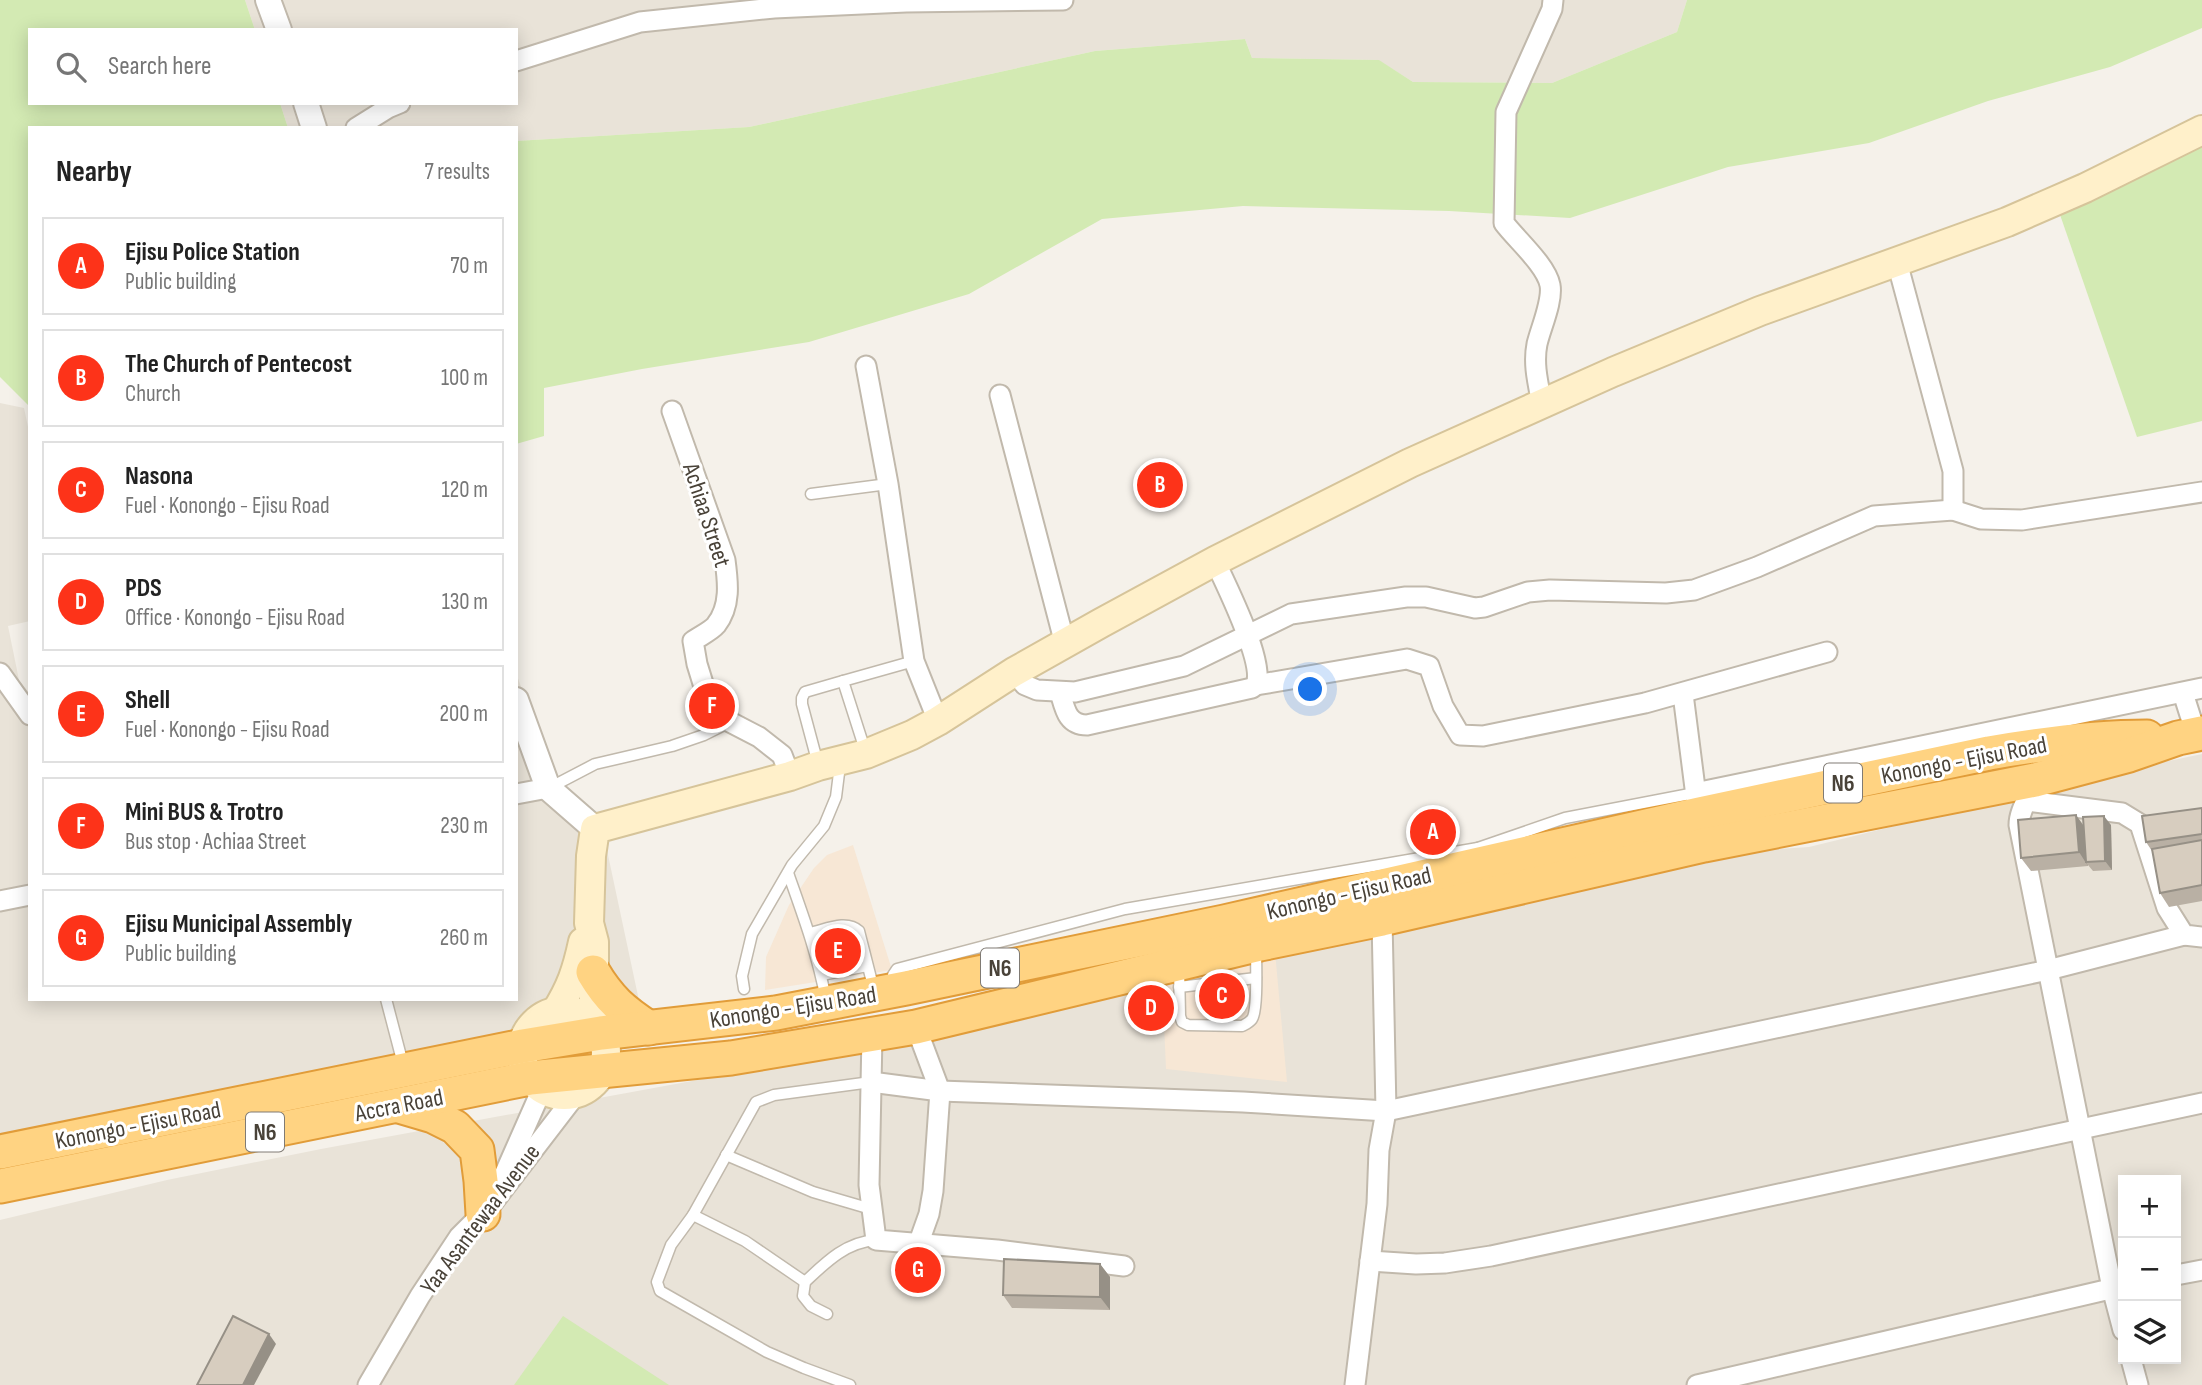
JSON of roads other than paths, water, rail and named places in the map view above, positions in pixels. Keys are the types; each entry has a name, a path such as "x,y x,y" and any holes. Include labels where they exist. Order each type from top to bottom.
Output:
{"highway":[{"name":"Konongo - Ejisu Road","path":"802,1047 1179,975 1256,945 1704,845 2031,790 2192,735"},
{"name":"Konongo - Ejisu Road","path":"0,1152 599,1030 649,1028 776,1013 824,989 878,983 1224,922 1480,855 1697,803 2035,745 2115,737 2192,735"},
{"path":"593,972 613,1002 649,1028"},
{"name":"Accra Road","path":"0,1186 397,1106 603,1070 698,1062 802,1047"},
{"path":"397,1106 433,1116 455,1127 477,1150 487,1210"}],"main road":[{"path":"589,923 594,942 593,972 599,1030 606,1052 603,1070 592,1085 577,1093 553,1094 536,1083 525,1068 523,1046 534,1025 555,1013 576,974 589,923 591,856 595,829 790,776 912,735 1014,672 1215,561 1410,463 1760,311 2007,222 2085,188 2202,130"},
{"name":"Konongo - Ejisu Road","path":"555,1013 578,1014 599,1030"}],"street":[{"path":"268,0 278,28"},
{"path":"518,60 640,22 774,8 906,1 1063,0"},
{"path":"1542,404 1535,367 1537,346 1550,298 1550,283 1540,265 1504,223 1506,113 1552,9 1553,0"},
{"path":"307,105 313,126"},
{"path":"359,126 395,105"},
{"path":"1897,262 1953,471 1953,510"},
{"path":"866,366 888,484 914,661 938,721"},
{"path":"1000,396 1065,644"},
{"name":"Achiaa Street","path":"672,411 725,560 729,586 724,607 715,626 693,640 696,664 705,690 722,708 730,722 759,737 782,755 790,776"},
{"path":"1014,672 1025,685 1037,690 1060,692 1087,689 1184,666 1291,614 1386,598 1426,597 1475,608 1528,592 1550,590 1667,593 1694,590 1757,567 1874,516 1953,510 1981,519 2022,520 2202,492"},
{"path":"1215,561 1248,636 1259,677 1256,685"},
{"path":"1060,692 1067,715 1078,725 1101,722 1256,685 1407,659 1429,666 1443,706 1460,734 1483,736 1683,694 1827,652"},
{"path":"0,673 6,691 28,713"},
{"path":"1683,694 1697,803 2192,690 2192,735"},
{"path":"518,706 548,788 595,829"},
{"path":"518,794 548,788"},
{"path":"872,1082 940,1091 1243,1102 1386,1111 2048,970 2193,936 2167,908 2140,824 2122,813 2031,790 2021,812 2019,825 2048,970 2081,1130 2118,1287 1697,1385"},
{"path":"0,901 28,895"},
{"path":"1355,1385 1386,1111 1382,919"},
{"path":"916,1027 940,1091 933,1191 929,1214 919,1242"},
{"path":"872,1035 869,1185 876,1240 919,1242 1124,1266"},
{"path":"487,1210 536,1083"},
{"name":"Yaa Asantewaa Avenue","path":"368,1385 420,1296 459,1237 487,1210 577,1093"},
{"path":"1370,1261 1435,1264 1491,1256 2202,1103"},
{"path":"2181,1274 2202,1270"},
{"path":"2132,1364 2138,1385"}],"lane":[{"path":"811,494 888,484"},
{"path":"842,760 802,704 805,692 914,661"},
{"path":"744,989 742,976 752,934 792,865 824,825 836,797 842,760 843,681"},
{"path":"548,788 595,764 672,746 730,722"},
{"path":"788,873 810,933 824,989"},
{"path":"810,933 854,926 859,931 878,983"},
{"path":"1256,945 1256,978 1254,1017 1249,1023 1242,1026 1188,1026 1182,1022 1179,975 1256,978"},
{"path":"387,1001 405,1071"},
{"path":"850,1385 767,1352 660,1291 657,1282 671,1245 693,1215 756,1102 774,1095 872,1082"},
{"path":"726,1155 813,1192 871,1209"},
{"path":"693,1215 745,1241 804,1282"},
{"path":"827,1314 811,1306 803,1296 804,1282 830,1257 861,1241 876,1240"}],"place":[{"name":"The Church of Pentecost","path":"1160,485"},
{"name":"Mini BUS & Trotro","path":"712,706"},
{"name":"Ejisu Police Station","path":"1433,832"},
{"name":"Shell","path":"838,951"},
{"name":"Nasona","path":"1222,996"},
{"name":"PDS","path":"1151,1008"},
{"name":"Ejisu Municipal Assembly","path":"918,1270"}]}
